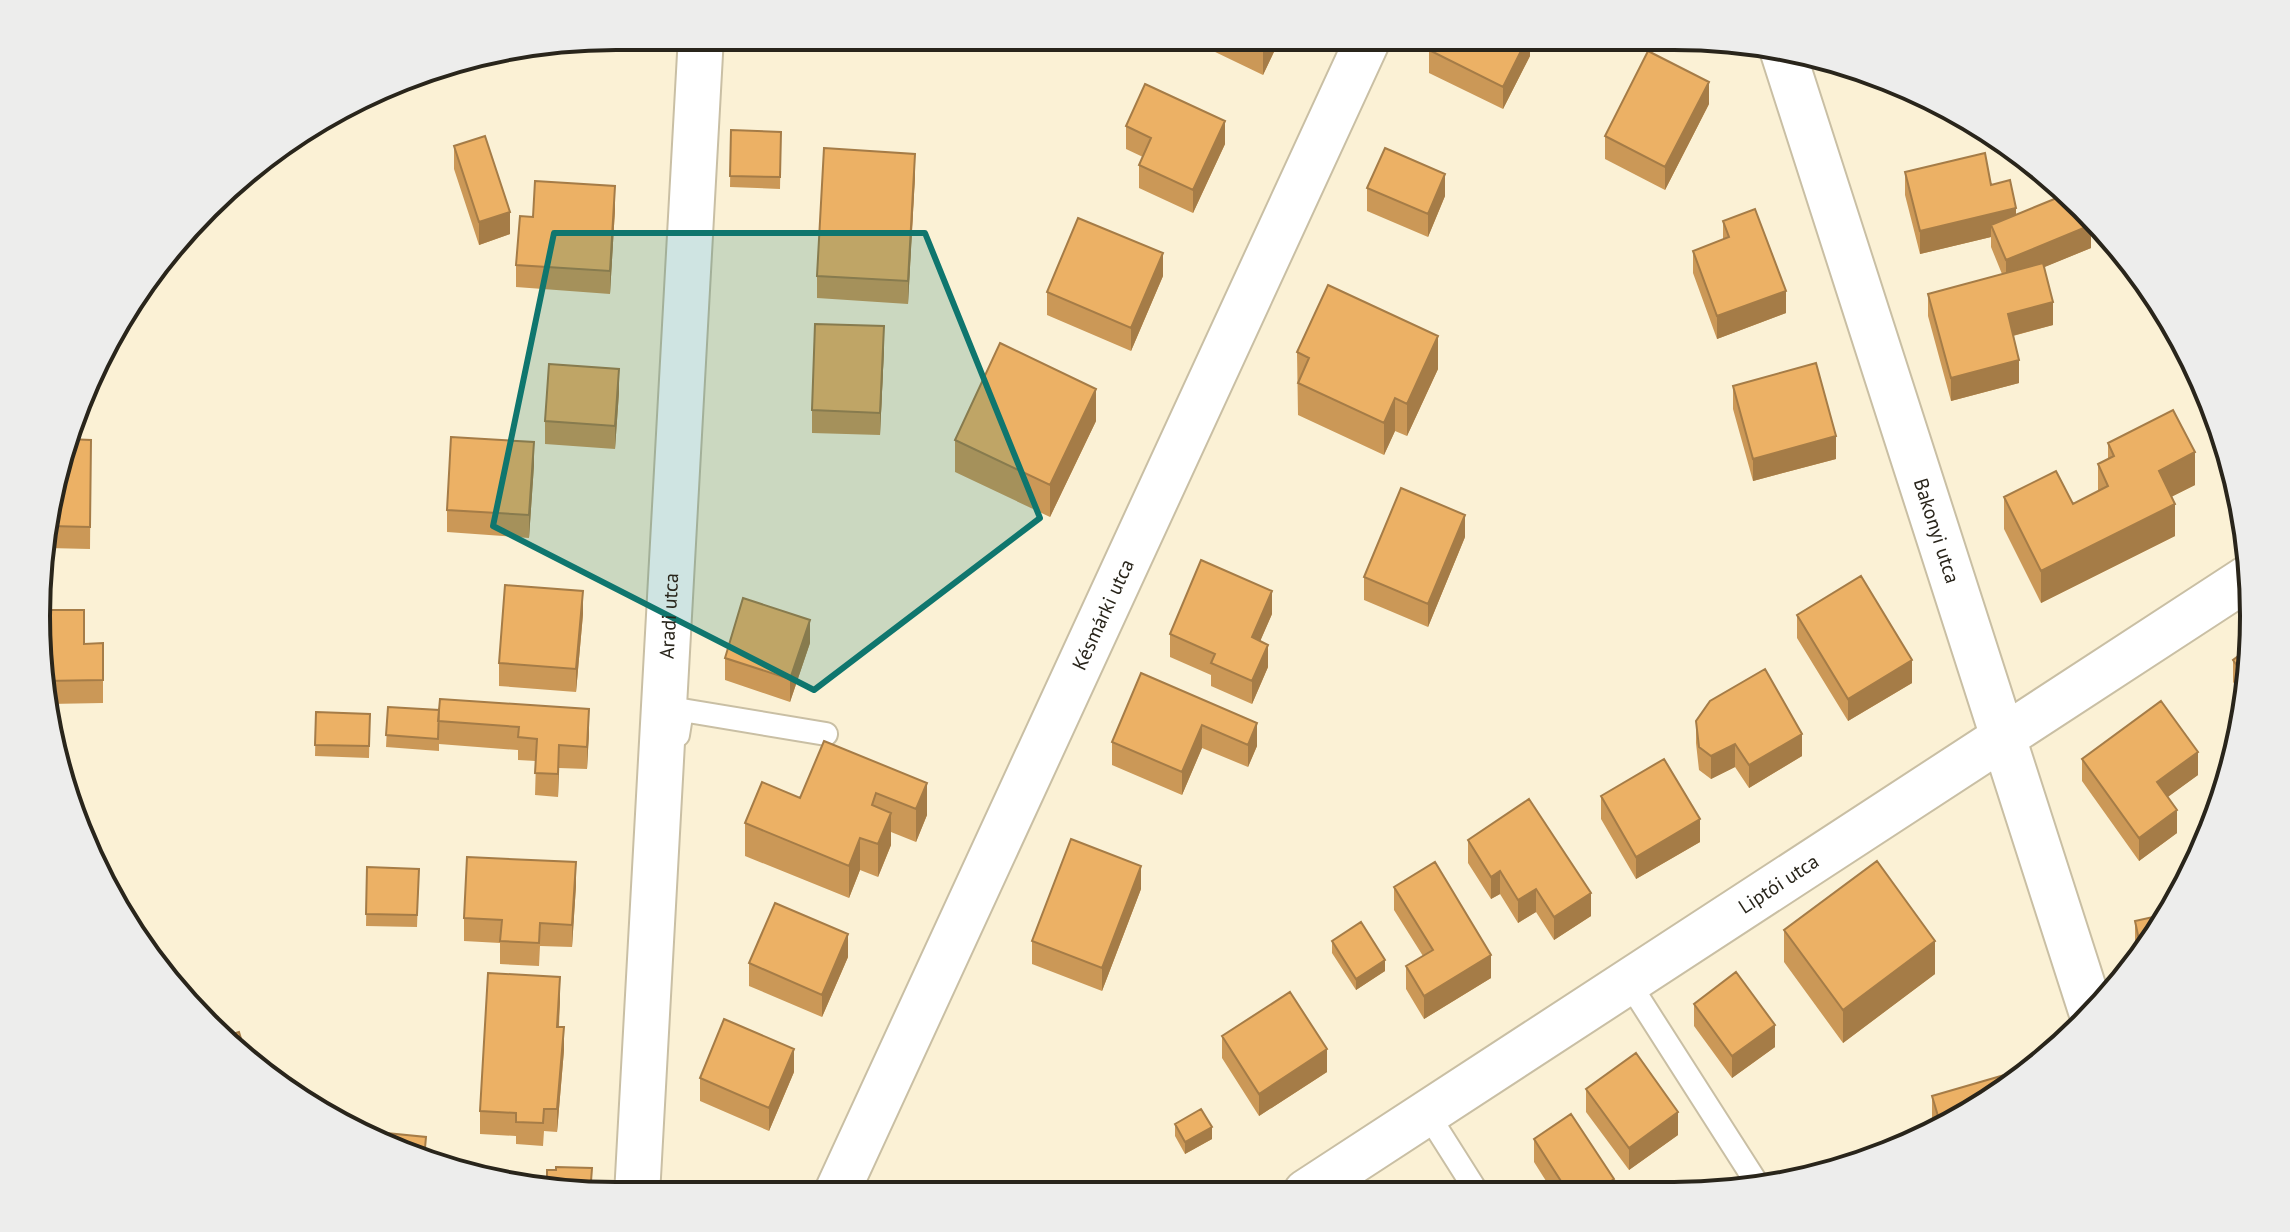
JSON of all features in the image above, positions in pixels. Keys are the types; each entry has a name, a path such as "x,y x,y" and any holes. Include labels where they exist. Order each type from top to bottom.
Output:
{"street":[{"name":"Aradi utca","path":"638,1182 700,50"},
{"name":"Késmárki utca","path":"842,1182 1363,50"},
{"name":"Bakonyi utca","path":"1786,61 2088,1001"},
{"name":"Liptói utca","path":"1321,1182 2006,739 2239,584"}],"lane":[{"path":"657,834 682,710 826,734"},
{"path":"1629,983 1752,1176"},
{"path":"1427,1113 1471,1182"}],"highlighted area":[{"path":"554,233 925,233 1040,518 814,690 493,526"}],"building":[{"path":"1429,50 1522,50 1503,87"},
{"path":"1648,51 1709,82 1665,167 1605,136"},
{"path":"1145,84 1225,121 1193,190 1139,165 1151,138 1126,126"},
{"path":"731,130 781,132 780,177 730,176"},
{"path":"485,136 510,212 479,222 454,146"},
{"path":"824,148 915,154 908,281 817,276"},
{"path":"1385,148 1445,174 1428,214 1367,188"},
{"path":"1985,153 1991,185 2010,180 2016,208 1920,231 1905,172"},
{"path":"535,181 615,186 610,271 516,265 520,216 533,217"},
{"path":"2056,198 2085,227 2006,260 1991,225"},
{"path":"1755,209 1786,291 1717,316 1693,251 1729,237 1723,221"},
{"path":"1078,218 1163,253 1131,328 1047,292"},
{"path":"2043,263 2053,302 2008,314 2019,360 1951,378 1928,294"},
{"path":"1328,285 1438,336 1407,404 1395,398 1384,423 1298,383 1309,358 1297,352"},
{"path":"815,324 884,326 880,413 812,410"},
{"path":"1000,343 1096,389 1050,485 955,440"},
{"path":"1816,363 1836,436 1753,459 1733,386"},
{"path":"549,364 619,369 615,426 545,421"},
{"path":"2173,410 2195,452 2159,471 2175,504 2041,571 2004,497 2056,471 2073,504 2108,486 2098,464 2114,456 2108,443"},
{"path":"451,437 534,442 529,515 447,510"},
{"path":"78,439 91,440 90,527 58,526"},
{"path":"1401,488 1465,515 1428,604 1364,577"},
{"path":"1201,560 1272,591 1252,637 1268,645 1252,681 1211,663 1215,654 1170,634"},
{"path":"1861,576 1912,660 1848,699 1797,615"},
{"path":"505,585 583,591 576,669 499,663"},
{"path":"743,598 810,620 790,679 725,658"},
{"path":"50,610 84,610 84,644 103,643 103,680 54,681"},
{"path":"1765,669 1802,734 1749,765 1735,744 1711,756 1699,747 1696,721 1710,701"},
{"path":"1141,673 1257,723 1248,745 1202,725 1182,772 1112,742"},
{"path":"440,699 589,709 587,747 559,745 558,774 535,773 537,739 518,737 519,727 438,721"},
{"path":"2161,701 2198,752 2157,782 2177,810 2139,838 2082,759"},
{"path":"388,707 439,710 438,739 386,735"},
{"path":"316,712 370,714 369,746 315,745"},
{"path":"824,741 927,783 916,809 876,793 872,805 891,813 878,844 860,838 849,866 745,823 762,782 800,798"},
{"path":"1664,759 1700,819 1636,857 1601,796"},
{"path":"1529,799 1591,893 1554,917 1536,889 1518,900 1500,871 1491,877 1468,840"},
{"path":"1071,839 1141,866 1102,968 1032,941"},
{"path":"467,857 576,862 572,925 540,923 539,943 500,941 502,920 464,918"},
{"path":"1877,861 1935,941 1843,1010 1784,930"},
{"path":"1435,862 1491,955 1424,996 1406,966 1433,950 1394,887"},
{"path":"367,867 419,869 417,915 366,914"},
{"path":"775,903 848,934 822,995 749,963"},
{"path":"2153,917 2139,939 2135,921"},
{"path":"1361,922 1385,960 1356,979 1332,941"},
{"path":"1736,972 1775,1025 1732,1056 1694,1004"},
{"path":"488,973 560,977 557,1027 564,1027 557,1109 544,1109 543,1123 516,1122 516,1113 480,1111"},
{"path":"1290,992 1327,1049 1259,1094 1222,1036"},
{"path":"724,1019 794,1049 769,1108 700,1078"},
{"path":"1636,1053 1678,1112 1629,1148 1586,1089"},
{"path":"2005,1075 1938,1116 1932,1096"},
{"path":"1201,1109 1212,1127 1185,1142 1175,1124"},
{"path":"1571,1114 1614,1179 1610,1182 1562,1182 1534,1139"},
{"path":"386,1133 426,1137 425,1149"},
{"path":"556,1167 592,1168 591,1181 547,1178 547,1170 556,1170"}]}
